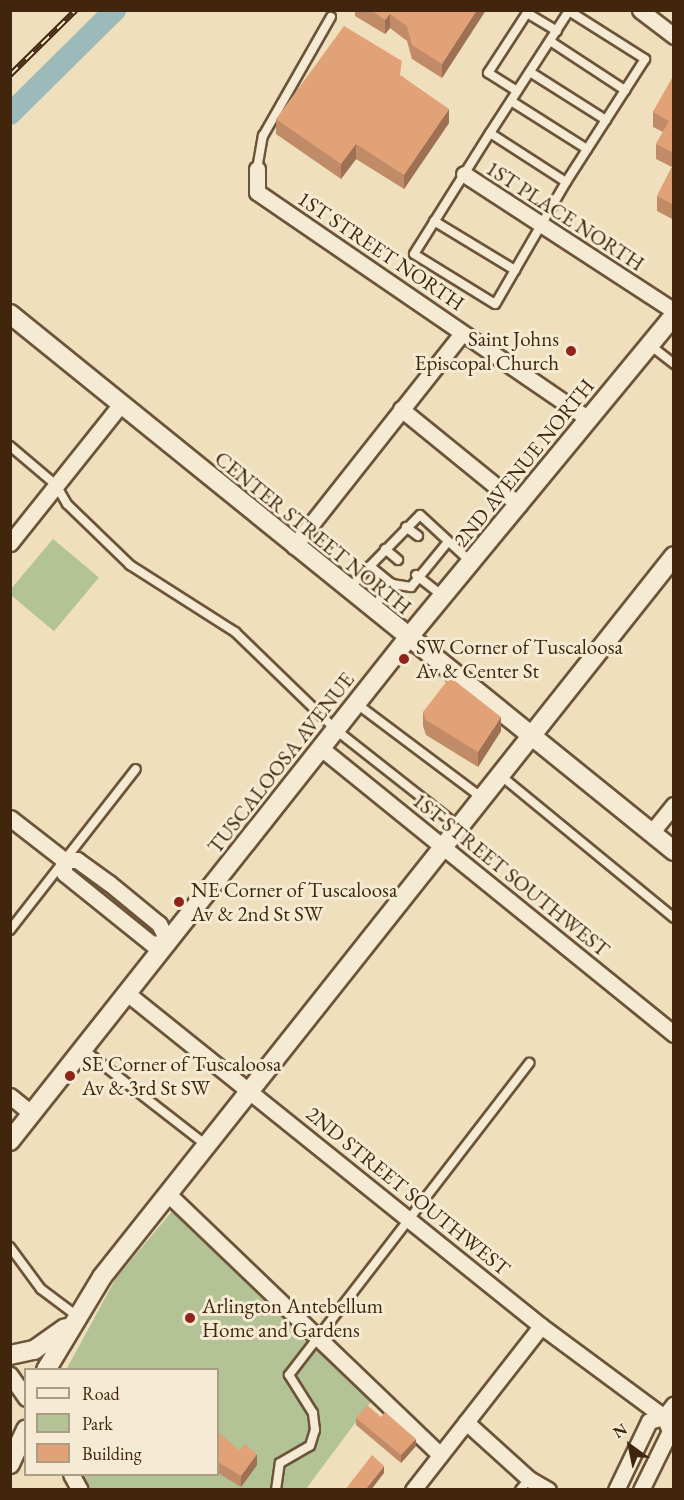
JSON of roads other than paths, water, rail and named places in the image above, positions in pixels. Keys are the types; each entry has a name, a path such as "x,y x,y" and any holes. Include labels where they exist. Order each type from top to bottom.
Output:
{"street":[{"path":"640,10 674,36"},
{"name":"1ST STREET NORTH","path":"257,169 257,192 589,419"},
{"name":"1ST PLACE NORTH","path":"464,174 674,313"},
{"name":"2ND AVENUE NORTH","path":"408,638 674,313"},
{"name":"CENTER STREET NORTH","path":"10,314 528,737 674,851"},
{"path":"294,546 462,333"},
{"path":"10,543 120,405"},
{"path":"401,410 519,505"},
{"path":"47,1368 102,1276 441,846 674,556"},
{"name":"TUSCALOOSA AVENUE","path":"10,1141 408,638"},
{"name":"1ST STREET SOUTHWEST","path":"322,749 674,1034"},
{"path":"651,833 674,805"},
{"path":"10,818 64,860 64,873 152,944 168,942"},
{"name":"2ND STREET SOUTHWEST","path":"128,994 410,1217 541,1326 669,1410"},
{"path":"10,1096 32,1114"},
{"path":"168,1194 440,1455"},
{"path":"10,1354 49,1343 77,1317"},
{"path":"413,1490 541,1326"},
{"path":"10,1375 24,1395"},
{"path":"616,1490 649,1421 669,1410 670,1431 641,1490"},
{"path":"466,1422 524,1484 548,1490"},
{"path":"10,1464 24,1434"},
{"path":"72,1476 80,1490"}],"lane":[{"path":"569,11 645,60 566,182 495,304 414,254 550,41 569,11"},
{"path":"517,91 488,73 528,12 556,31"},
{"path":"257,169 263,136 331,17"},
{"path":"550,41 625,90"},
{"path":"530,72 606,120"},
{"path":"511,101 587,149"},
{"path":"490,132 566,182"},
{"path":"434,221 515,270"},
{"path":"650,345 674,364"},
{"path":"10,446 56,485 67,504 130,565 235,632 336,730 458,826"},
{"path":"348,590 406,526 420,515 447,536 447,543"},
{"path":"406,526 418,536"},
{"path":"447,543 471,562"},
{"path":"370,566 392,584 411,587 436,551 447,543"},
{"path":"385,549 398,560"},
{"path":"417,576 443,596"},
{"path":"372,609 392,584"},
{"path":"357,704 481,797"},
{"path":"10,930 136,770"},
{"path":"499,774 674,918"},
{"path":"84,1050 206,1144"},
{"path":"276,1490 280,1463 310,1446 315,1430 313,1413 289,1375 316,1337 529,1064"},
{"path":"10,1247 41,1289 77,1317"}],"waterway":[{"path":"10,114 115,10"}],"railway":[{"path":"10,75 76,10"}],"place":[{"name":"Saint Johns Episcopal Church","path":"571,351"},
{"name":"SW Corner of Tuscaloosa Av & Center St","path":"404,659"},
{"name":"NE Corner of Tuscaloosa Av & 2nd St SW","path":"179,902"},
{"name":"SE Corner of Tuscaloosa Av & 3rd St SW","path":"70,1076"},
{"name":"Arlington Antebellum Home and Gardens","path":"190,1318"}]}
